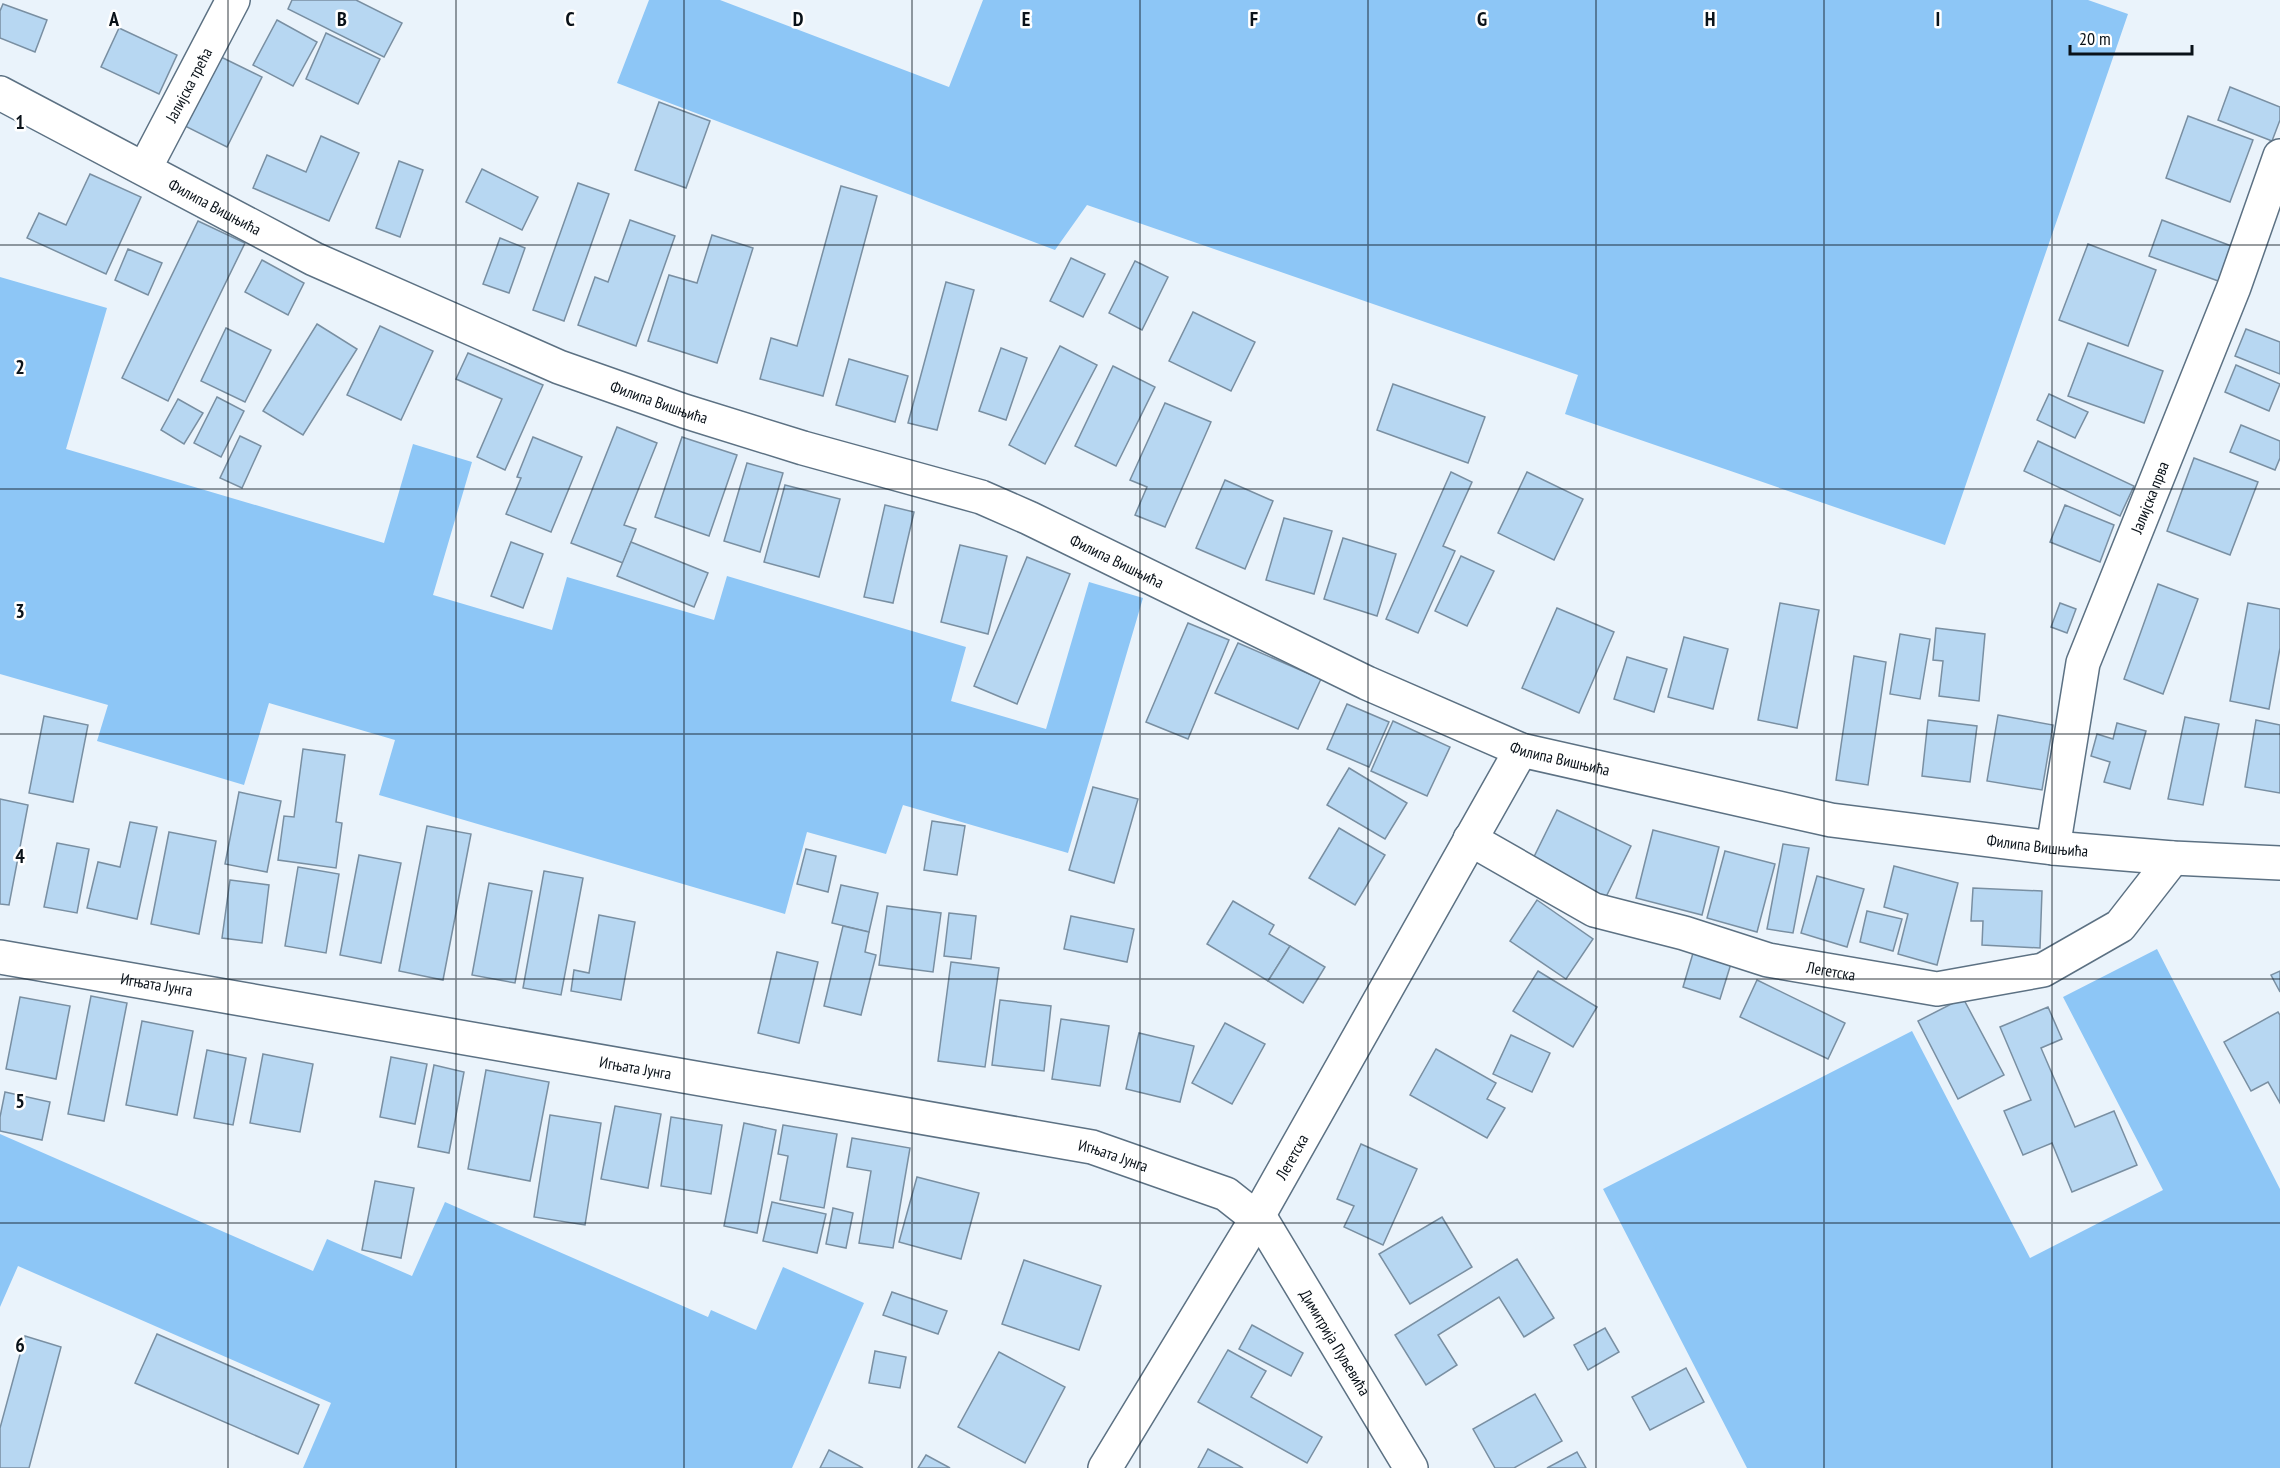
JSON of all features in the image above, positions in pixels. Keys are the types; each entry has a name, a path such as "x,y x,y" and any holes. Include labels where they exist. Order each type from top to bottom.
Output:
{"street":[{"name":"Јалијска трећа","path":"145,168 233,0"},
{"name":"Филипа Вишњића","path":"0,93 314,259 559,367 684,411 981,497 1029,518 1367,683 1521,750 1831,820 2053,848 2173,858 2280,863"},
{"name":"Јалијска прва","path":"2053,848 2083,663 2234,287 2280,156"},
{"name":"Легетска","path":"1105,1468 1257,1218 1521,750"},
{"name":"Легетска","path":"1470,839 1594,910 1684,933 1768,960 1937,989 2043,970 2120,926 2173,858"},
{"name":"Игњата Јунга","path":"0,957 1092,1147 1226,1194 1257,1218"},
{"name":"Димитрија Пуљевића","path":"1257,1218 1264,1224 1281,1251 1411,1468"}],"shaded area":[{"path":"649,0 720,0 949,87 983,0 2088,0 2128,14 1945,545 1565,414 1578,375 1087,205 1055,250 617,83"},
{"path":"0,277 107,308 66,449 384,543 413,444 472,462 433,595 552,630 567,577 714,620 727,576 966,647 951,701 1046,729 1089,582 1143,598 1068,853 903,805 886,854 807,832 785,914 379,795 395,740 269,703 244,785 97,741 108,705 0,674"},
{"path":"2157,949 2280,1189 2280,1468 1747,1468 1603,1189 1912,1031 2030,1258 2163,1190 2063,997"},
{"path":"0,1134 313,1271 327,1239 412,1276 445,1202 708,1317 711,1310 756,1330 783,1267 864,1303 792,1468 303,1468 331,1403 18,1266 0,1307"}],"building":[{"path":"292,0 356,0 402,23 384,57 288,9"},
{"path":"3,4 47,20 35,52 0,38 0,11"},
{"path":"277,20 317,42 293,86 253,65"},
{"path":"119,28 177,55 159,94 101,67"},
{"path":"326,33 380,59 358,104 306,79"},
{"path":"219,56 262,77 227,147 185,126"},
{"path":"2230,87 2280,107 2280,120 2272,141 2218,120"},
{"path":"659,102 710,121 686,188 635,170"},
{"path":"2188,116 2253,140 2230,202 2166,178"},
{"path":"321,136 359,153 329,221 253,188 267,155 306,172"},
{"path":"399,161 423,170 400,237 376,228"},
{"path":"482,169 538,197 522,230 466,202"},
{"path":"90,174 141,197 106,274 27,238 39,213 66,225"},
{"path":"578,183 609,194 564,321 533,310"},
{"path":"841,186 877,196 823,396 760,379 771,338 797,346"},
{"path":"630,220 675,236 636,346 578,325 595,277 608,282"},
{"path":"2162,220 2234,247 2221,282 2149,256"},
{"path":"198,221 245,243 168,401 122,378"},
{"path":"712,235 753,248 717,363 648,341 669,275 697,283"},
{"path":"500,238 525,248 509,293 483,284"},
{"path":"2088,244 2156,270 2128,346 2059,320"},
{"path":"128,249 162,263 148,295 115,280"},
{"path":"1071,258 1105,274 1083,317 1050,301"},
{"path":"262,260 304,283 288,315 245,292"},
{"path":"1135,261 1168,277 1142,330 1109,313"},
{"path":"946,282 974,290 937,430 908,423"},
{"path":"1193,312 1255,342 1231,391 1169,361"},
{"path":"317,324 357,349 303,435 263,411"},
{"path":"380,326 433,351 401,420 347,395"},
{"path":"226,328 271,350 245,402 201,381"},
{"path":"2246,329 2280,342 2280,374 2235,356"},
{"path":"2088,343 2163,371 2144,423 2068,396"},
{"path":"1060,346 1097,365 1045,464 1009,445"},
{"path":"1001,348 1027,358 1006,420 979,411"},
{"path":"468,353 543,385 505,470 477,457 502,399 456,379"},
{"path":"849,359 908,376 895,422 836,405"},
{"path":"2236,365 2280,384 2269,411 2225,392"},
{"path":"1113,366 1155,387 1116,466 1075,446"},
{"path":"1393,384 1485,417 1468,463 1377,430"},
{"path":"2049,394 2088,412 2075,438 2037,420"},
{"path":"217,397 244,411 221,457 194,443"},
{"path":"178,399 203,413 184,444 161,430"},
{"path":"1165,403 1211,422 1165,527 1135,515 1147,487 1130,480"},
{"path":"2241,425 2280,441 2280,458 2275,470 2230,452"},
{"path":"617,427 657,443 624,525 636,529 623,563 571,543"},
{"path":"240,436 261,446 242,488 220,478"},
{"path":"533,437 582,457 551,532 506,514 521,478 517,477"},
{"path":"682,437 737,455 709,536 655,517"},
{"path":"2038,441 2134,486 2120,516 2024,471"},
{"path":"2194,458 2258,482 2230,555 2167,531"},
{"path":"747,463 783,473 760,552 724,541"},
{"path":"1451,472 1472,482 1443,546 1455,551 1418,633 1386,619"},
{"path":"1527,472 1583,499 1554,560 1498,533"},
{"path":"1225,480 1273,501 1245,569 1196,548"},
{"path":"785,485 840,499 819,577 764,562"},
{"path":"885,505 914,512 893,603 864,597"},
{"path":"2065,505 2114,525 2100,562 2050,542"},
{"path":"1284,518 1332,531 1314,594 1266,580"},
{"path":"1343,538 1396,554 1377,616 1324,599"},
{"path":"511,542 543,554 523,608 491,596"},
{"path":"631,542 708,573 694,607 617,576"},
{"path":"960,545 1007,556 988,634 941,622"},
{"path":"1461,556 1494,571 1467,626 1435,611"},
{"path":"1027,557 1070,574 1017,704 974,686"},
{"path":"2158,584 2198,599 2163,694 2124,679"},
{"path":"1780,603 1819,610 1797,728 1758,720"},
{"path":"2060,603 2076,609 2067,633 2051,627"},
{"path":"2248,603 2280,609 2280,648 2269,709 2230,701"},
{"path":"1557,608 1614,632 1579,713 1522,688"},
{"path":"1188,623 1229,640 1188,739 1146,722"},
{"path":"1936,628 1985,634 1979,701 1939,696 1943,661 1933,660"},
{"path":"1900,634 1930,639 1920,699 1890,694"},
{"path":"1684,637 1728,649 1713,709 1668,697"},
{"path":"1238,643 1321,679 1298,729 1215,693"},
{"path":"1854,656 1886,662 1868,785 1836,780"},
{"path":"1627,657 1667,669 1654,712 1614,699"},
{"path":"1347,704 1389,722 1369,767 1327,749"},
{"path":"1998,715 2053,725 2042,790 1987,781"},
{"path":"44,716 88,725 73,802 29,793"},
{"path":"2185,717 2219,724 2203,805 2168,799"},
{"path":"1928,720 1977,726 1970,782 1922,776"},
{"path":"2256,720 2280,725 2280,793 2245,787"},
{"path":"1393,721 1450,747 1427,796 1371,771"},
{"path":"2117,723 2146,731 2130,789 2104,782 2110,762 2091,756 2097,734 2113,739"},
{"path":"303,749 345,755 336,822 342,823 336,868 278,860 284,816 294,817"},
{"path":"1349,768 1407,803 1385,839 1327,805"},
{"path":"1093,787 1138,799 1114,883 1069,870"},
{"path":"239,792 281,801 267,872 225,864"},
{"path":"0,799 28,805 9,905 0,904"},
{"path":"1557,810 1631,846 1603,903 1529,867"},
{"path":"932,821 965,826 957,875 924,870"},
{"path":"130,822 157,827 137,919 87,908 98,862 120,867"},
{"path":"427,826 471,834 443,980 399,971"},
{"path":"1339,828 1385,855 1355,905 1309,878"},
{"path":"1653,830 1719,847 1702,915 1636,898"},
{"path":"169,832 216,841 199,934 151,924"},
{"path":"57,843 89,849 77,913 44,907"},
{"path":"1783,844 1809,848 1793,933 1767,929"},
{"path":"806,849 836,856 828,892 797,884"},
{"path":"1725,851 1775,864 1757,932 1707,918"},
{"path":"359,855 401,863 381,963 340,955"},
{"path":"1894,866 1958,883 1937,965 1898,954 1908,914 1884,907"},
{"path":"298,867 339,874 326,953 285,946"},
{"path":"544,871 583,878 561,995 523,988"},
{"path":"1817,876 1864,889 1847,947 1801,933"},
{"path":"230,880 269,885 262,943 222,938"},
{"path":"489,883 532,891 515,983 472,975"},
{"path":"841,885 878,893 869,932 832,923"},
{"path":"1973,888 2042,891 2040,948 1982,945 1983,921 1971,921"},
{"path":"1537,900 1593,939 1566,979 1510,941"},
{"path":"1233,901 1274,925 1269,934 1290,946 1268,981 1207,944"},
{"path":"887,906 941,913 933,972 879,965"},
{"path":"1867,911 1902,919 1893,951 1860,942"},
{"path":"949,913 976,916 971,959 944,956"},
{"path":"599,915 635,922 621,1000 571,991 574,970 589,973"},
{"path":"1071,916 1134,929 1127,962 1064,949"},
{"path":"843,926 869,932 865,952 876,955 861,1015 824,1006"},
{"path":"1696,943 1734,954 1720,999 1683,987"},
{"path":"1290,946 1325,967 1303,1003 1268,981"},
{"path":"777,952 818,962 799,1043 758,1033"},
{"path":"951,962 999,968 985,1067 938,1061"},
{"path":"1538,971 1597,1007 1573,1047 1513,1011"},
{"path":"2280,971 2280,992 2271,975"},
{"path":"1757,980 1845,1023 1828,1059 1740,1017"},
{"path":"91,996 127,1003 104,1121 68,1114"},
{"path":"20,997 70,1006 56,1079 6,1069"},
{"path":"1963,998 2004,1075 1958,1099 1918,1021"},
{"path":"1000,1000 1051,1006 1044,1071 992,1065"},
{"path":"2048,1007 2062,1039 2041,1048 2075,1127 2114,1111 2137,1165 2072,1192 2052,1143 2023,1155 2004,1111 2031,1100 2000,1027"},
{"path":"2278,1012 2280,1015 2280,1103 2268,1082 2251,1091 2224,1042"},
{"path":"1061,1019 1109,1026 1100,1086 1052,1079"},
{"path":"142,1021 193,1031 177,1115 126,1105"},
{"path":"1225,1023 1265,1044 1232,1104 1192,1083"},
{"path":"1139,1033 1194,1046 1180,1102 1126,1089"},
{"path":"1511,1035 1550,1053 1532,1092 1493,1074"},
{"path":"1436,1049 1496,1083 1487,1099 1505,1108 1487,1138 1410,1095"},
{"path":"207,1050 246,1058 233,1125 194,1118"},
{"path":"263,1054 313,1064 300,1132 250,1123"},
{"path":"391,1057 427,1064 415,1124 380,1117"},
{"path":"434,1065 464,1072 449,1153 418,1147"},
{"path":"486,1070 549,1082 530,1181 468,1169"},
{"path":"5,1092 50,1102 42,1140 0,1131"},
{"path":"615,1106 661,1114 648,1188 601,1179"},
{"path":"550,1115 601,1123 585,1225 534,1217"},
{"path":"671,1117 722,1125 711,1194 661,1186"},
{"path":"744,1123 776,1130 757,1233 724,1226"},
{"path":"783,1125 837,1134 824,1208 780,1200 788,1156 778,1154"},
{"path":"852,1138 910,1148 893,1248 859,1243 871,1171 847,1167"},
{"path":"1361,1144 1417,1169 1383,1245 1344,1227 1354,1206 1337,1199"},
{"path":"917,1177 979,1193 961,1259 899,1242"},
{"path":"375,1181 414,1188 401,1258 362,1250"},
{"path":"772,1202 826,1214 817,1253 763,1241"},
{"path":"833,1208 853,1213 846,1248 826,1244"},
{"path":"1442,1217 1472,1267 1410,1304 1379,1254"},
{"path":"1517,1259 1554,1318 1524,1337 1499,1297 1438,1335 1457,1365 1426,1385 1395,1335"},
{"path":"1024,1260 1101,1286 1079,1350 1002,1324"},
{"path":"892,1292 947,1311 938,1334 883,1315"},
{"path":"1252,1325 1303,1353 1291,1376 1239,1349"},
{"path":"1605,1328 1619,1352 1588,1370 1574,1345"},
{"path":"157,1334 319,1405 298,1454 135,1383"},
{"path":"25,1336 61,1347 29,1468 0,1468 0,1428"},
{"path":"1228,1350 1266,1371 1251,1397 1322,1437 1307,1463 1198,1402"},
{"path":"875,1351 906,1357 900,1388 869,1383"},
{"path":"999,1352 1065,1387 1025,1463 958,1427"},
{"path":"1686,1368 1704,1402 1650,1430 1632,1397"},
{"path":"1535,1394 1562,1441 1514,1468 1495,1468 1473,1429"},
{"path":"1208,1449 1243,1468 1198,1468"},
{"path":"829,1450 863,1468 820,1468"},
{"path":"1577,1452 1586,1468 1547,1468"},
{"path":"926,1455 950,1468 918,1468"}]}
